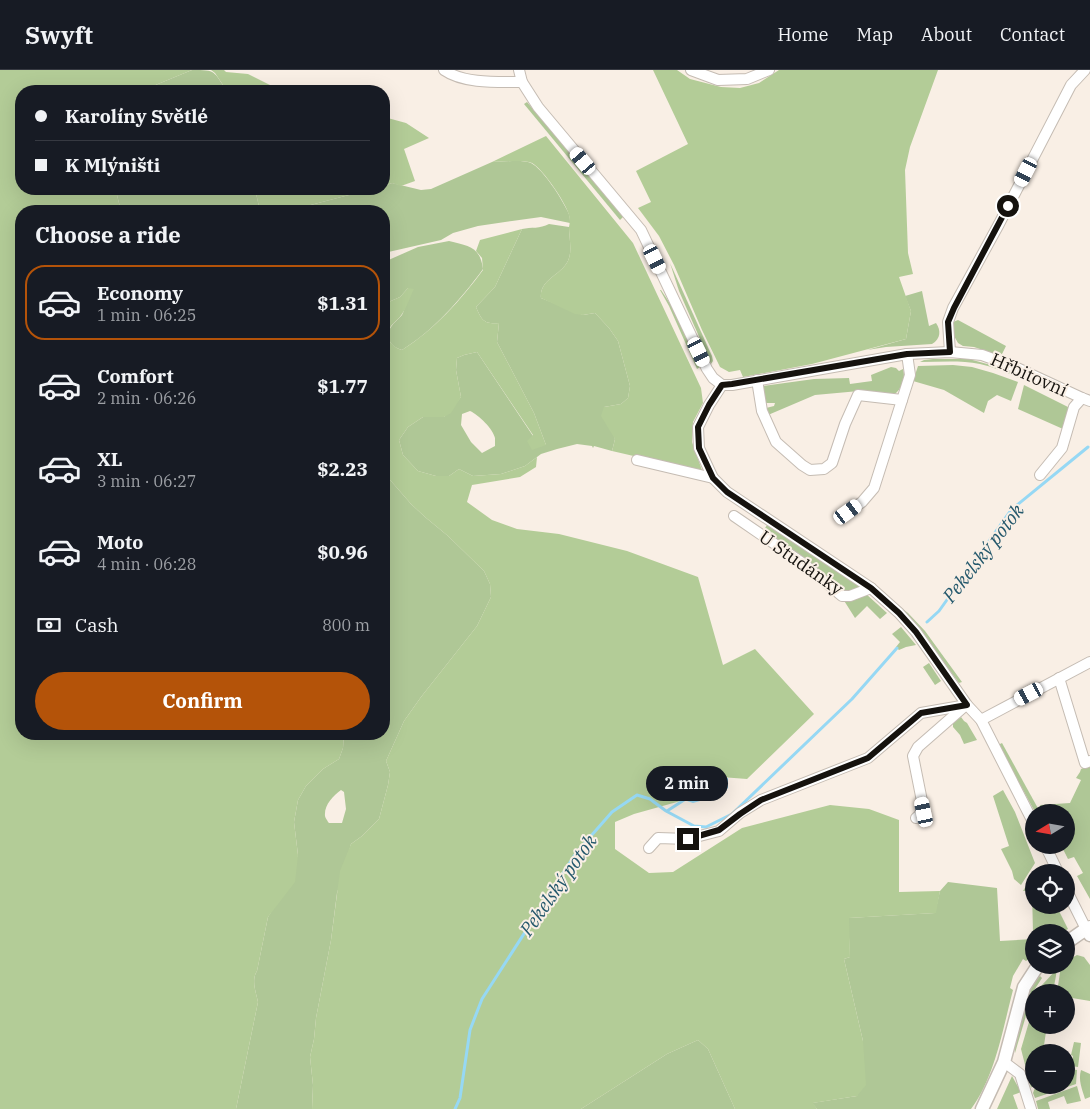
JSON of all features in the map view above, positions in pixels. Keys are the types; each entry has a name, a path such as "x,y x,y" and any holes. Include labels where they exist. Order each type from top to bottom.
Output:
{"street":[{"path":"444,70 461,78 495,82 522,82"},
{"path":"519,70 522,82 538,107 641,230 707,368 722,385 698,427 699,448 713,478 727,492 871,588 899,613 916,632 967,705 980,720 1025,807"},
{"path":"692,70 718,80 748,79 769,70"},
{"path":"950,352 948,322 954,308 1071,84 1085,70"},
{"name":"Hřbitovní","path":"722,385 907,354 950,352 982,355 1015,367 1086,400"},
{"path":"848,512 862,502 874,488 910,375 907,354"},
{"path":"757,380 762,411 776,442 810,470 824,469 832,463 845,424 858,396 902,400"},
{"path":"1040,474 1062,448 1074,407 1086,400"},
{"path":"637,460 713,478"},
{"name":"U Studánky","path":"734,516 804,564 842,596 850,596 871,588"},
{"path":"980,720 1090,662"},
{"path":"1059,678 1085,763 1090,761"},
{"path":"916,818 924,812 912,756 918,747 967,705"},
{"path":"649,848 658,838 688,839 719,830 761,800 868,758 921,713 967,705"},
{"path":"1075,905 1089,930 1075,938"},
{"path":"982,1109 1004,1062 1024,987 1033,974"},
{"path":"1004,1062 1020,1074 1031,1109"}],"green space":[{"path":"0,70 192,70 156,85 15,85 15,195 117,195 120,205 15,205 15,740 344,740 343,748 339,759 323,769 306,786 298,800 294,822 298,855 295,882 268,917 254,978 258,1002 236,1109 0,1109"},
{"path":"192,70 206,70 214,73 223,85 156,85"},
{"path":"211,70 248,74 270,85 223,85"},
{"path":"653,70 677,70 690,79 721,87 740,88 759,83 779,70 938,70 910,147 905,170 908,253 913,274 899,277 911,311 906,339 812,364 743,377 740,370 729,372 720,367 674,265 659,236 638,208 651,202 636,171 688,144"},
{"path":"527,102 623,217 620,220 524,104"},
{"path":"390,119 406,123 429,138 404,149 415,181 401,186 390,184"},
{"path":"546,136 633,243 701,388 703,403 693,422 692,442 703,473 612,451 615,439 601,416 604,407 621,404 628,398 630,386 618,341 595,313 575,314 541,298 541,291 544,286 562,269 569,258 570,220 567,210 559,195 537,166 532,163 518,161 492,162"},
{"path":"523,161 536,166 552,185 569,213 570,223 541,217 478,226 453,233 441,240 390,252 390,205 311,205 349,195 390,195 390,184 392,183 421,190 431,189 492,162"},
{"path":"117,195 256,195 259,205 120,205"},
{"path":"256,195 349,195 311,205 259,205"},
{"path":"549,224 569,227 570,251 566,264 544,286 541,291 541,298 583,315 595,313 618,341 630,386 628,398 621,404 604,407 615,439 612,451 577,444 541,454 525,466 501,474 473,476 459,469 449,476 436,476 418,471 403,455 399,440 408,427 423,417 444,417 461,397 456,370 457,358 477,352 533,436 546,445 534,413 497,342 499,323 484,321 476,307 495,287 522,229","holes":["470,411 489,427 495,438 495,446 482,453 471,442 461,425 462,414"]},
{"path":"522,229 495,287 476,307 484,321 499,323 497,342 534,413 546,445 532,450 527,441 533,435 477,352 457,358 456,370 461,397 451,413 444,417 423,417 408,427 399,440 403,455 418,471 436,476 449,476 459,469 473,476 501,474 525,466 537,457 536,467 520,477 472,485 467,502 492,520 517,529 559,534 627,551 698,577 723,665 755,649 814,714 747,779 721,777 699,786 684,800 634,814 615,822 615,849 649,873 673,872 742,828 830,805 869,809 899,820 899,892 940,891 936,913 849,918 850,957 844,959 863,1041 866,1085 857,1096 813,1103 817,1109 735,1109 708,1049 698,1040 667,1054 581,1109 312,1109 313,1085 310,1057 331,940 340,871 351,844 379,819 390,772 386,761 404,721 477,626 491,597 490,584 484,571 411,504 390,480 390,341 395,347 402,350 446,314 466,292 483,270 482,258 476,251 480,240"},
{"path":"449,241 467,246 476,251 483,269 466,292 436,323 402,350 395,347 390,341 390,329 403,312 408,288 400,297 390,301 390,259 418,247"},
{"path":"670,263 712,356 713,361 711,364 679,291"},
{"path":"408,288 414,289 404,311 390,328 390,301 400,297"},
{"path":"660,290 673,308 700,367 697,369 669,306"},
{"path":"922,291 929,326 936,323 939,329 939,337 935,342 932,344 867,350 906,339 911,311 905,296"},
{"path":"958,320 1006,346 1001,356 958,343 954,336 953,322"},
{"path":"933,359 969,359 998,367 1021,376 1021,379 980,364 920,362"},
{"path":"953,365 972,367 1018,382 1011,401 997,395 988,401 984,413 944,390 913,381 918,366"},
{"path":"891,367 899,371 903,369 904,373 903,383 894,395 859,391 815,395 768,415 766,408 774,406 775,403 765,403 763,386 814,379 849,378 850,384 872,381 871,375"},
{"path":"1024,385 1070,408 1063,429 1018,409"},
{"path":"390,480 411,504 484,571 490,584 491,597 477,626 404,721 386,761 390,772 379,819 351,844 337,893 331,940 310,1057 313,1085 312,1109 236,1109 258,1002 254,978 268,917 298,855 294,822 298,800 306,786 323,769 339,759 344,740 390,740","holes":["341,790 344,792 346,809 342,823 329,823 325,816 332,798"]},
{"path":"767,525 790,540 792,539 860,586 860,589 843,594 763,531"},
{"path":"865,593 887,613 880,619 867,606 855,618 843,599"},
{"path":"895,603 908,613 925,631 962,682 959,683 921,632"},
{"path":"901,627 916,645 899,650 896,647 900,642 892,634"},
{"path":"929,663 941,681 935,685 923,667"},
{"path":"961,717 977,740 964,744 960,735 953,727 953,723"},
{"path":"1002,743 1036,804 1031,804 998,745"},
{"path":"1090,765 1090,899 1077,876 1083,873 1074,857 1068,859 1066,854 1075,854 1075,804 1055,804 1070,803 1081,780 1076,778 1081,769"},
{"path":"1003,790 1015,812 1025,838 1025,854 1031,854 1035,863 1025,864 1025,879 1021,885 1014,879 1001,849 1009,846 993,796"},
{"path":"948,882 997,888 1000,941 1025,940 1025,960 1023,959 1013,976 1010,988 1013,990 997,1052 979,1096 971,1109 817,1109 812,1103 857,1096 863,1041 844,959 850,957 848,918 935,913 940,891"},
{"path":"1033,914 1060,914 1066,924 1033,924"},
{"path":"1075,956 1084,957 1090,965 1090,1001 1075,998 1075,984 1058,984 1060,974 1075,974"},
{"path":"1052,974 1056,974 1054,984 1043,984"},
{"path":"1040,976 1042,978 1038,984 1034,984"},
{"path":"1025,1003 1025,1019 1015,1053 1016,1039"},
{"path":"1025,1034 1046,1034 1044,1044 1025,1044 1025,1065 1021,1049"},
{"path":"698,1040 708,1049 735,1109 581,1109 667,1054"},
{"path":"1074,1042 1081,1043 1078,1067 1075,1067"},
{"path":"1075,1070 1077,1070 1075,1084"},
{"path":"1081,1070 1090,1074 1090,1097 1085,1099 1080,1081"},
{"path":"1012,1076 1021,1092 1013,1095 1018,1109 997,1109"},
{"path":"1077,1086 1081,1101 1067,1104 1064,1096 1048,1102 1050,1109 1038,1109 1036,1101 1055,1094 1075,1094 1075,1087"},
{"path":"1033,1094 1047,1094 1035,1098"}],"water":[{"path":"721,777 728,778 728,788 718,796 693,803 684,800 705,782"}],"waterway":[{"name":"Pekelský potok","path":"927,622 939,611 1011,510 1088,447"},
{"name":"Pekelský potok","path":"455,1109 460,1098 470,1030 482,999 576,853 612,812 637,795 650,799 666,811 694,826 706,827 732,814 852,699 897,648"},
{"path":"667,811 684,800"}],"route":[{"path":"688,839 719,830 761,800 868,758 921,713 967,705 929,649 899,613 871,588 727,492 713,478 699,448 698,427 722,385 907,354 950,352 948,322 1008,206"}]}
